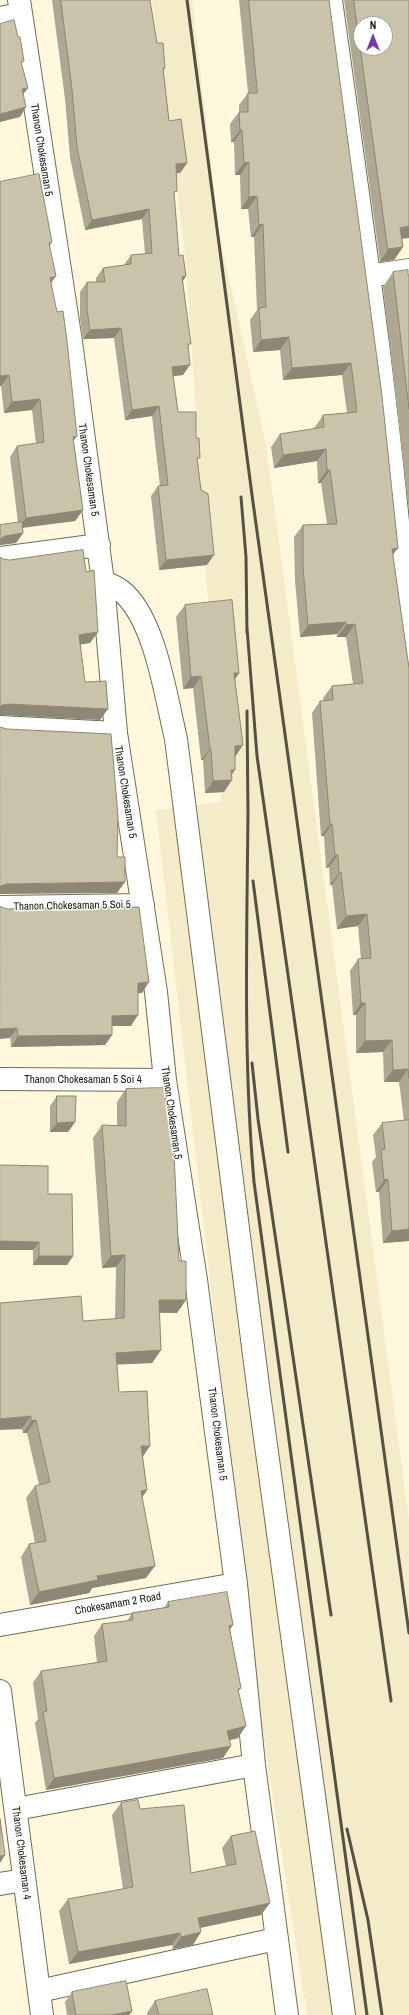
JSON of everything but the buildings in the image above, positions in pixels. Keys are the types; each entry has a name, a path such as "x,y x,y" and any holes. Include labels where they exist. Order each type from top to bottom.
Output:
{"street":[{"path":"331,0 369,276 406,564 409,653"},
{"name":"Thanon Chokesaman 5","path":"13,11 71,342 103,582 116,733 156,992 165,1080 196,1280 236,1584 254,1765 276,1939 288,2015"},
{"path":"369,276 409,270"},
{"path":"0,558 98,545"},
{"path":"103,582 119,589 139,613 153,645 176,739 259,1394 344,2015"},
{"path":"0,727 116,733"},
{"name":"Thanon Chokesaman 5 Soi 5","path":"0,907 143,905"},
{"name":"Thanon Chokesaman 5 Soi 4","path":"0,1079 165,1080"},
{"name":"Chokesamam 2 Road","path":"0,1625 236,1584"},
{"name":"Thanon Chokesaman 4","path":"0,1691 42,2015"},
{"path":"16,1810 254,1765"},
{"path":"0,1884 24,1880"},
{"path":"39,1991 276,1939"}],"shaded area":[{"path":"152,0 192,0 219,233 266,444 409,1520 409,2015 307,2015 259,1708 156,810 221,802 186,262"}],"railway":[{"path":"187,0 252,495 409,1633"},
{"path":"241,497 246,557 247,633"},
{"path":"247,628 257,756 391,1701"},
{"path":"247,711 248,815"},
{"path":"248,810 247,1042 248,1089 254,1182 367,2015"},
{"path":"253,881 288,1152"},
{"path":"252,1063 258,1119 331,1615"},
{"path":"347,1829 368,1920 382,2015"}]}
